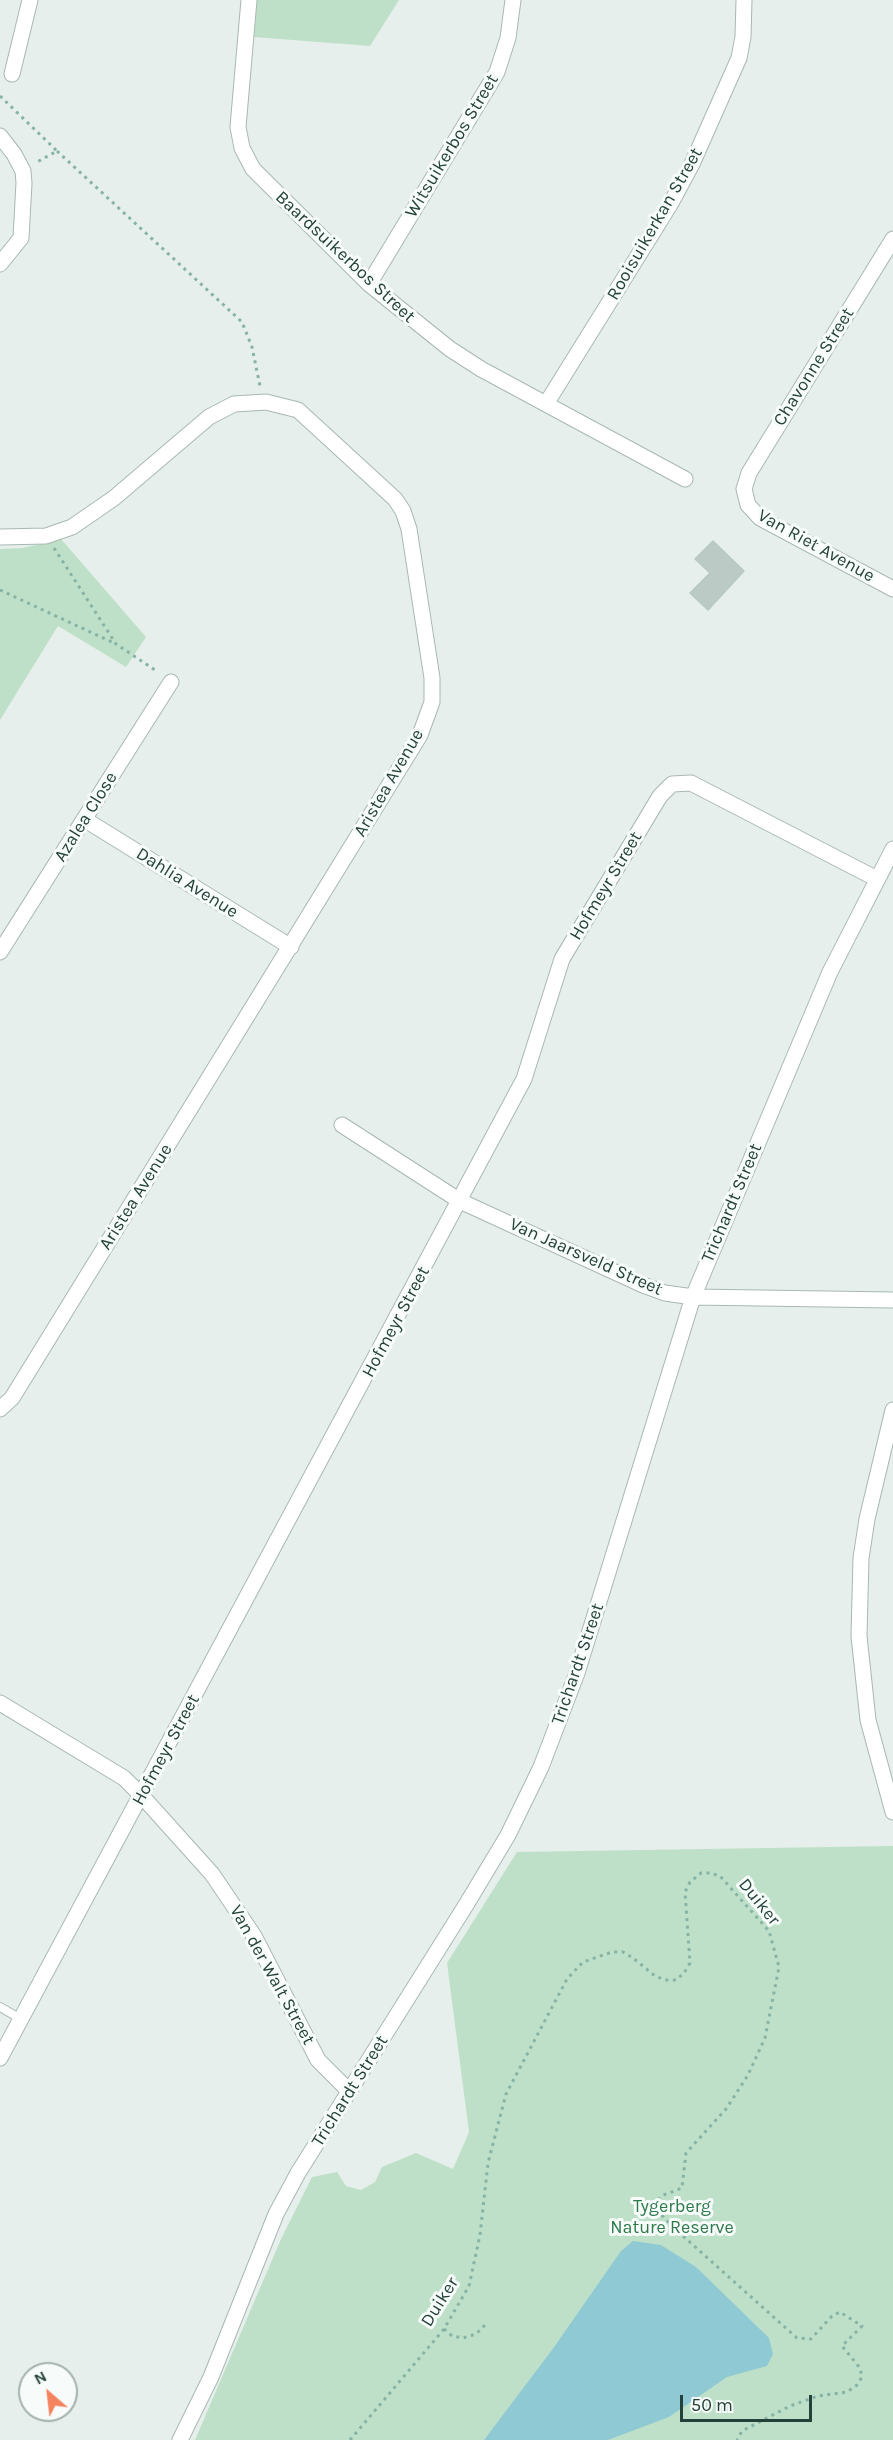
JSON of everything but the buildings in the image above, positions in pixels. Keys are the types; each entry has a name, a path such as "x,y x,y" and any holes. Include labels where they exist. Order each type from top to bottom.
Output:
{"street":[{"path":"12,74 30,0"},
{"name":"Baardsuikerbos Street","path":"249,0 238,127 246,158 263,179 369,284 450,349 546,404 685,478"},
{"name":"Witsuikerbos Street","path":"369,284 493,80 508,38 513,0"},
{"name":"Rooisuikerkan Street","path":"546,404 671,203 692,164 734,73 743,37 744,0"},
{"path":"0,136 14,154 22,171 23,221 21,238 0,264"},
{"name":"Chavonne Street","path":"745,497 748,473 893,239"},
{"name":"Aristea Avenue","path":"0,537 46,536 72,527 114,498 209,417 234,404 266,402 298,410 395,499 403,511 409,529 432,678 432,702 420,735 12,1398 0,1409"},
{"name":"Van Riet Avenue","path":"745,497 753,513 760,518 893,589"},
{"name":"Azalea Close","path":"0,952 171,682"},
{"name":"Hofmeyr Street","path":"0,2058 524,1079 562,959 660,796 672,784 691,783 877,879"},
{"name":"Dahlia Avenue","path":"84,819 291,947"},
{"name":"Trichardt Street","path":"180,2440 211,2377 276,2214 298,2173 508,1835 541,1767 578,1673 693,1297 830,972 893,849"},
{"name":"Van Jaarsveld Street","path":"342,1125 460,1201 643,1286 693,1297 893,1300"},
{"path":"893,1410 867,1519 859,1587 859,1636 868,1720 893,1812"},
{"name":"Van der Walt Street","path":"0,1703 124,1778 141,1795 212,1874 254,1936 318,2060 349,2091"}],"lane":[{"path":"0,2007 21,2019"}],"path":[{"path":"0,96 242,322 248,333 256,376 266,402"},
{"path":"22,171 57,151"},
{"path":"46,536 116,644"},
{"path":"0,590 116,644 171,682"},
{"name":"Duiker","path":"350,2440 444,2329 469,2286 480,2235 488,2163 506,2094 567,1979 583,1962 612,1952 622,1952 655,1976 665,1980 676,1980 690,1963 685,1892 690,1882 701,1873 720,1876 769,1931 779,1967 765,2038 748,2075 726,2109 686,2153 682,2188 661,2196 654,2207 674,2228 797,2337 811,2339 832,2316 840,2312 862,2326 842,2346 860,2368 862,2377 857,2385 847,2392 818,2396 790,2406 742,2431 737,2440"},
{"path":"444,2329 452,2336 463,2338 476,2334 485,2325"}],"green space":[{"path":"257,0 399,0 370,46 254,37"},
{"path":"61,539 146,637 126,667 58,626 0,720 0,549 23,548"},
{"name":"Tygerberg Nature Reserve","path":"893,1846 893,2440 195,2440 281,2239 312,2177 337,2172 346,2186 361,2190 375,2182 382,2167 416,2153 453,2169 469,2132 447,1963 517,1852"}],"water":[{"path":"633,2241 661,2245 696,2267 769,2338 773,2354 767,2366 727,2377 669,2417 608,2440 484,2440 552,2350 621,2251"}]}
